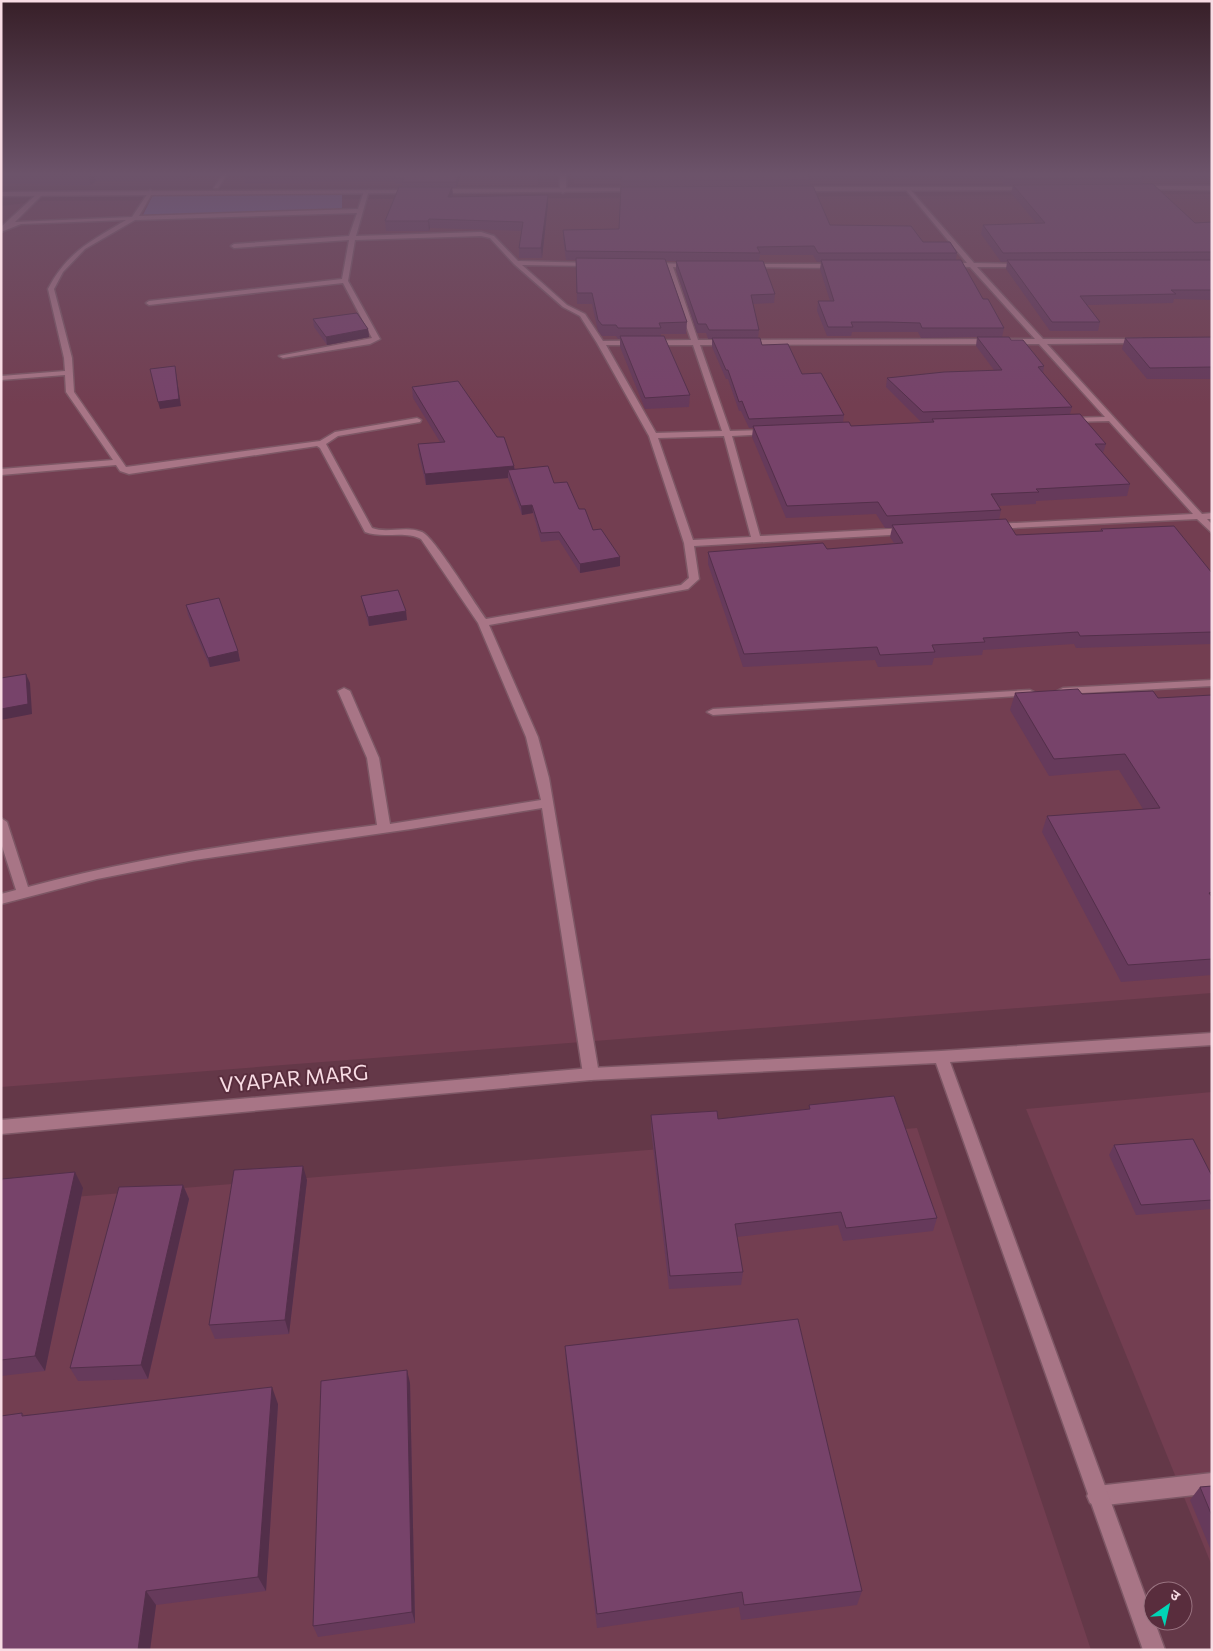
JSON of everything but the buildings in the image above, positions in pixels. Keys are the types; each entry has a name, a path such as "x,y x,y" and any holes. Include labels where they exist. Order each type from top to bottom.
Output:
{"street":[{"path":"81,250 60,272 54,280 51,289 68,358 70,392 123,469 129,470 314,443 321,444 335,434 417,420"},
{"path":"283,356 375,340 345,282 350,250"},
{"path":"483,623 684,587 694,579 690,543 653,436 602,344 583,315 564,306 504,250"},
{"path":"959,250 1212,530"},
{"path":"516,263 602,264"},
{"path":"640,265 703,266"},
{"path":"943,266 1026,265"},
{"path":"669,266 694,344 727,433 756,539"},
{"path":"740,266 842,266"},
{"path":"149,303 345,282"},
{"path":"602,344 1146,341"},
{"path":"1,378 68,373"},
{"path":"1063,420 1112,419"},
{"path":"653,436 776,431"},
{"path":"321,444 368,530 377,533 408,532 424,537 483,623 532,737 548,803 591,1074"},
{"path":"1,472 119,462"},
{"path":"982,528 1212,516"},
{"path":"690,543 913,531"},
{"path":"713,712 1212,683"},
{"path":"344,691 373,758 384,828"},
{"path":"1,899 75,878 248,846 548,803"},
{"path":"1,822 24,892"},
{"name":"VYAPAR MARG","path":"1,1127 591,1074 941,1057 1212,1039"},
{"path":"941,1057 1097,1496 1154,1650"},
{"path":"1097,1496 1212,1483"}],"shaded area":[{"path":"1,250 1212,250 1212,993 1,1087"},
{"path":"1212,1092 1212,1566 1026,1109"},
{"path":"917,1128 1091,1650 1,1650 1,1203"}]}
